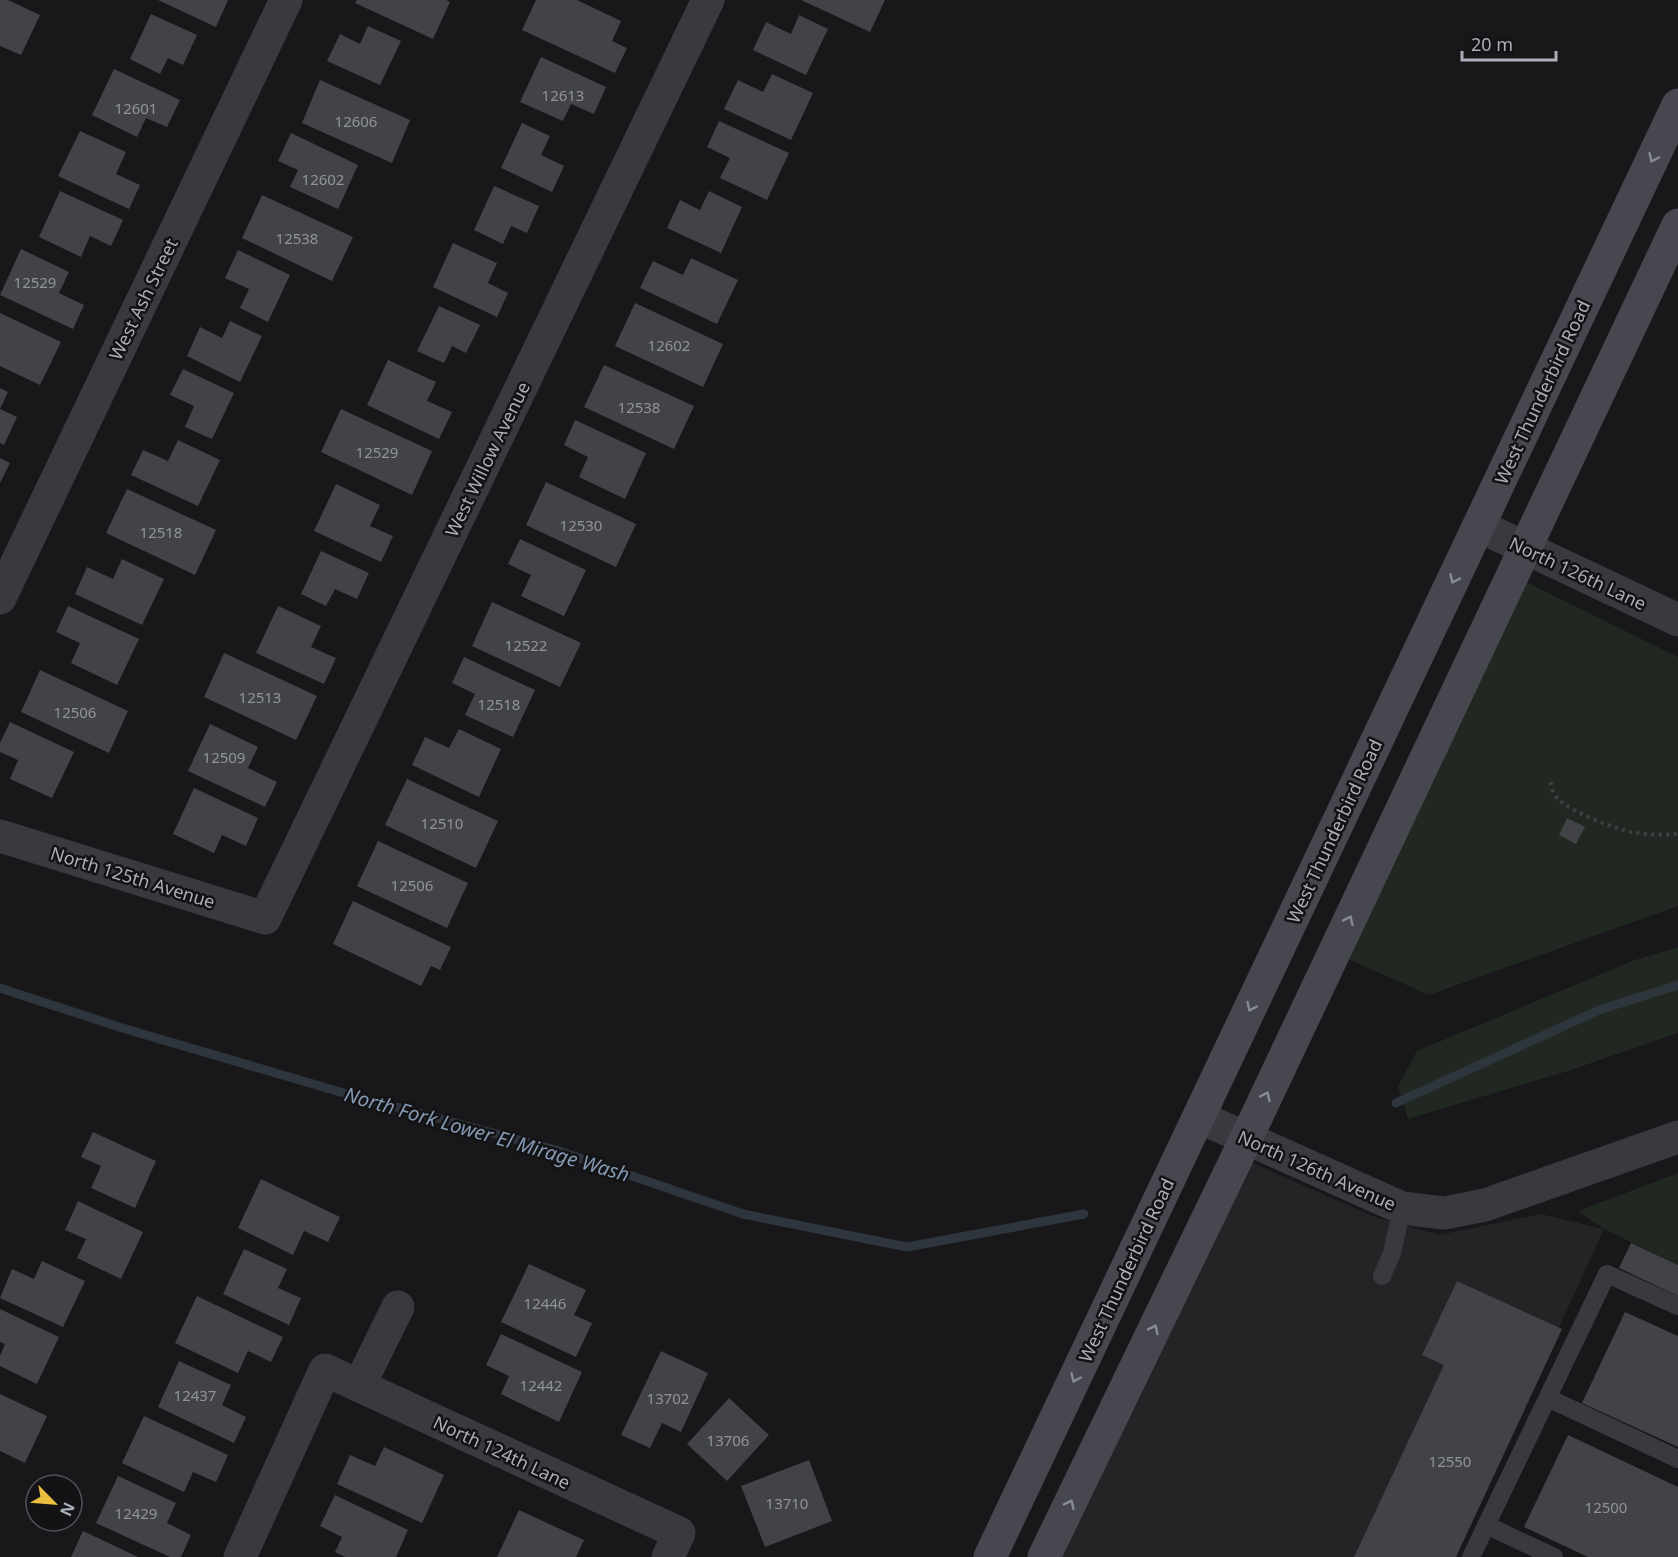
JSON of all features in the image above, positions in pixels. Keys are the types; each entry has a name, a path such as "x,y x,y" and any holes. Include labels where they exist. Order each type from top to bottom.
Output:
{"main road":[{"name":"West Thunderbird Road","path":"990,1557 1678,105"},
{"path":"1044,1557 1246,1139 1678,225"}],"street":[{"name":"West Ash Street","path":"0,598 286,0"},
{"name":"West Willow Avenue","path":"265,918 708,0"},
{"name":"North 126th Lane","path":"1479,526 1678,620"},
{"name":"North 125th Avenue","path":"0,836 265,918"},
{"name":"North 126th Avenue","path":"1199,1117 1402,1208 1444,1213 1485,1205 1678,1137"},
{"path":"359,1386 398,1307"},
{"name":"North 124th Lane","path":"240,1557 325,1370 674,1545"}],"lane":[{"path":"1382,1276 1392,1253 1402,1208"},
{"path":"1471,1557 1607,1274 1678,1306"},
{"path":"1548,1398 1678,1459"},
{"path":"1486,1525 1554,1557"}],"path":[{"path":"1551,782 1551,789 1558,799 1616,828 1660,835 1678,834"}],"shaded area":[{"path":"1522,580 1678,657 1678,906 1429,995 1344,957"},
{"path":"1678,947 1678,1033 1568,1071 1408,1119 1398,1086 1417,1051 1632,961"},
{"path":"1252,1163 1375,1217 1439,1235 1541,1214 1604,1229 1454,1557 1053,1557"},
{"path":"1678,1173 1678,1265 1604,1229 1578,1211"}],"building":[{"path":"0,0 8,0 40,15 21,55 0,46"},
{"path":"158,0 228,0 216,27"},
{"path":"357,0 446,0 450,2 433,39 355,3"},
{"path":"536,0 577,0 621,21 612,41 627,48 615,73 522,30"},
{"path":"801,0 885,0 870,32"},
{"path":"151,14 197,35 183,65 168,58 160,74 130,59"},
{"path":"799,15 828,29 806,75 753,50 766,22 791,34"},
{"path":"368,26 401,41 380,85 327,61 340,34 360,44"},
{"path":"541,57 606,87 594,114 571,104 563,121 520,102"},
{"path":"114,69 180,100 167,127 146,118 137,137 92,115"},
{"path":"772,74 813,93 791,140 724,109 738,80 763,92"},
{"path":"320,80 410,120 392,163 302,123"},
{"path":"719,121 789,153 767,200 720,178 730,158 707,147"},
{"path":"522,123 550,136 541,155 564,166 552,192 501,168"},
{"path":"80,131 126,152 116,174 140,185 129,209 58,176"},
{"path":"291,133 358,165 338,209 290,187 298,170 278,161"},
{"path":"494,186 539,206 527,233 511,226 503,244 474,230"},
{"path":"60,191 123,220 111,246 90,236 81,257 39,237"},
{"path":"709,191 742,207 721,253 667,228 680,200 700,210"},
{"path":"262,195 353,237 332,281 242,238"},
{"path":"453,243 497,263 488,283 508,293 497,317 433,287"},
{"path":"21,249 69,272 59,293 84,305 73,329 0,295"},
{"path":"238,250 290,275 268,322 240,308 249,289 225,278"},
{"path":"691,258 738,280 717,324 640,288 653,261 683,275"},
{"path":"635,303 723,344 703,387 615,346"},
{"path":"439,306 480,325 466,353 452,346 444,363 417,351"},
{"path":"0,313 61,342 40,385 0,366"},
{"path":"230,321 262,336 240,382 187,356 200,327 222,338"},
{"path":"388,360 436,382 427,401 452,412 439,439 367,405"},
{"path":"604,365 694,406 674,449 584,407"},
{"path":"183,369 234,393 212,439 185,427 194,406 170,395"},
{"path":"0,388 8,392 0,409"},
{"path":"0,409 17,417 4,445 0,443"},
{"path":"341,409 432,451 412,495 321,452"},
{"path":"575,420 646,453 625,499 579,477 588,457 564,445"},
{"path":"178,440 220,460 198,506 131,475 143,450 168,461"},
{"path":"0,458 10,463 0,483"},
{"path":"546,482 636,524 616,567 526,525"},
{"path":"336,484 380,505 370,526 393,536 381,562 314,531"},
{"path":"127,489 216,530 195,575 106,533"},
{"path":"520,539 586,570 564,616 521,596 531,575 508,564"},
{"path":"321,551 369,573 357,599 335,589 326,606 301,594"},
{"path":"122,559 164,579 142,625 75,594 87,567 113,579"},
{"path":"492,602 581,643 560,687 472,646"},
{"path":"68,606 139,639 117,685 71,663 80,643 56,632"},
{"path":"278,606 321,626 311,647 336,658 324,684 256,653"},
{"path":"224,653 317,696 296,740 204,697"},
{"path":"464,657 535,690 513,737 465,715 475,694 452,683"},
{"path":"40,670 128,711 109,753 21,712"},
{"path":"10,722 74,752 52,798 10,779 18,760 0,752 0,743"},
{"path":"210,724 258,747 248,768 277,782 265,807 188,771"},
{"path":"459,729 501,749 479,797 412,765 425,737 449,748"},
{"path":"407,779 498,821 476,868 385,825"},
{"path":"194,788 258,818 246,846 222,835 214,853 173,834"},
{"path":"1567,818 1585,827 1576,844 1559,835"},
{"path":"378,841 468,883 447,928 357,886"},
{"path":"353,901 451,947 440,970 431,966 421,986 333,944"},
{"path":"93,1132 156,1161 135,1208 91,1188 101,1166 81,1157"},
{"path":"261,1179 340,1217 328,1242 304,1231 293,1255 238,1228"},
{"path":"78,1201 143,1232 121,1279 77,1258 86,1239 65,1230"},
{"path":"1631,1243 1678,1265 1678,1296 1619,1268"},
{"path":"244,1249 287,1269 278,1288 301,1298 289,1325 223,1294"},
{"path":"42,1261 85,1281 63,1327 0,1298 12,1269 34,1279"},
{"path":"529,1264 586,1290 574,1315 592,1323 576,1357 501,1322"},
{"path":"1457,1281 1562,1329 1456,1557 1354,1557 1444,1365 1422,1355"},
{"path":"197,1296 283,1337 271,1362 248,1351 238,1373 175,1343"},
{"path":"0,1309 59,1337 37,1384 0,1366 0,1356 5,1344 0,1342"},
{"path":"1625,1312 1678,1336 1678,1447 1582,1403"},
{"path":"501,1334 582,1372 559,1422 501,1394 509,1376 486,1365"},
{"path":"661,1351 708,1373 681,1432 662,1423 650,1448 621,1435"},
{"path":"179,1361 231,1385 222,1405 246,1417 234,1443 158,1407"},
{"path":"0,1394 47,1416 25,1463 0,1451"},
{"path":"729,1398 769,1435 727,1481 687,1444"},
{"path":"144,1416 228,1455 216,1482 193,1472 184,1492 122,1463"},
{"path":"1568,1435 1678,1487 1678,1557 1588,1557 1524,1527"},
{"path":"384,1447 444,1475 422,1523 337,1484 350,1455 375,1466"},
{"path":"809,1460 832,1521 765,1547 741,1486"},
{"path":"118,1476 176,1503 167,1523 191,1535 181,1557 170,1557 96,1523"},
{"path":"335,1495 408,1530 396,1557 345,1557 335,1552 342,1537 320,1526"},
{"path":"519,1510 584,1540 576,1557 497,1557"},
{"path":"84,1531 138,1557 71,1557"}],"waterway":[{"name":"North Fork Lower El Mirage Wash","path":"1396,1103 1599,1010 1678,985"},
{"name":"North Fork Lower El Mirage Wash","path":"0,988 119,1027 347,1094 556,1150 743,1214 907,1247 1084,1214"}]}
